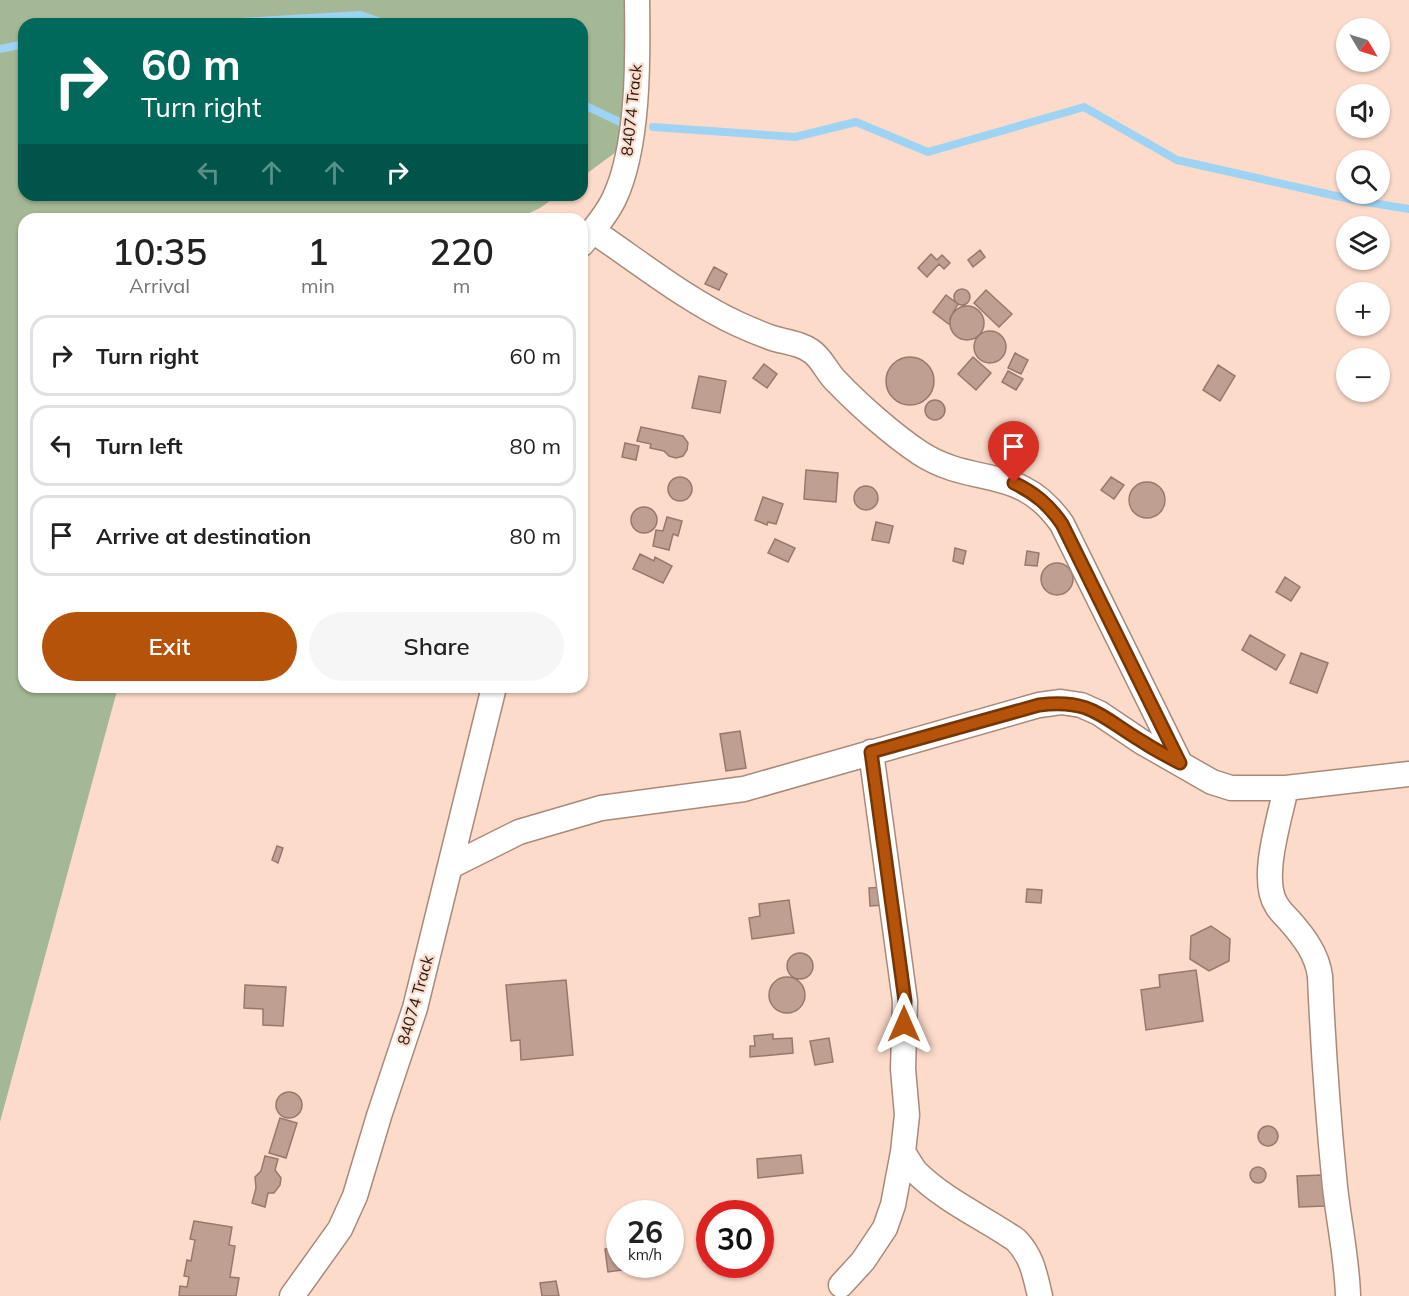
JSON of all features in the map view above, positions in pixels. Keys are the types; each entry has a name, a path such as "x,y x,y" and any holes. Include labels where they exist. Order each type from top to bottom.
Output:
{"street":[{"name":"84074 Track","path":"588,237 607,213 615,197 623,176 631,141 638,56 637,0"},
{"path":"588,239 737,324 814,352 835,381 856,401 928,457 956,471 1007,481 1027,489 1041,499 1062,524 1180,763"},
{"name":"84074 Track","path":"292,1296 340,1229 355,1196 379,1116 416,1008 493,693"},
{"path":"451,866 519,832 602,808 744,789 1039,705 1062,702 1081,705 1099,713 1142,742 1212,782 1231,788 1286,788 1409,774"},
{"path":"841,1285 863,1261 885,1228 893,1205 907,1115 903,1069 905,1001 871,752"},
{"path":"1286,788 1270,867 1269,886 1277,907 1311,948 1318,962 1324,1076 1335,1190 1348,1278 1348,1296"},
{"path":"903,1152 914,1170 922,1177 1023,1247 1032,1263 1040,1296"}],"green space":[{"path":"0,0 637,0 631,141 588,173 588,18 18,18 18,201 550,201 530,213 18,213 18,693 116,693 0,1122"}],"building":[{"path":"980,250 985,257 973,267 968,260"},
{"path":"931,254 937,260 942,255 950,263 944,269 939,264 927,277 918,268"},
{"path":"714,267 727,274 719,290 705,284"},
{"path":"962,289 968,291 970,297 968,303 962,305 956,303 954,297 956,291"},
{"path":"986,290 1012,314 999,327 974,303"},
{"path":"946,295 958,304 950,318 950,325 933,312"},
{"path":"967,306 979,311 984,323 979,335 967,340 955,335 950,323 955,311"},
{"path":"990,331 1002,335 1006,347 1002,359 990,363 978,359 974,347 978,335"},
{"path":"1015,353 1028,360 1021,374 1008,368"},
{"path":"910,357 927,364 934,381 927,398 910,405 893,398 886,381 893,364"},
{"path":"973,357 991,373 976,390 958,374"},
{"path":"764,364 777,374 767,388 753,378"},
{"path":"1218,365 1235,376 1220,401 1203,390"},
{"path":"1008,371 1023,379 1016,390 1002,382"},
{"path":"699,376 726,381 720,413 692,408"},
{"path":"935,400 942,403 945,410 942,417 935,420 928,417 925,410 928,403"},
{"path":"641,427 683,436 688,443 687,450 683,456 676,458 664,451 650,448 651,444 637,441"},
{"path":"625,443 639,446 636,460 622,457"},
{"path":"806,470 838,473 836,502 804,499"},
{"path":"680,477 685,478 691,484 691,494 685,500 680,501 675,500 669,494 668,489 669,484 675,478"},
{"path":"1111,477 1124,485 1114,499 1101,490"},
{"path":"1147,482 1160,487 1165,500 1160,513 1147,518 1134,513 1129,500 1134,487"},
{"path":"866,486 875,489 878,498 875,507 866,510 857,507 854,498 857,489"},
{"path":"763,497 783,504 776,524 768,522 767,525 755,520"},
{"path":"644,507 653,511 657,520 653,529 644,533 635,529 631,520 635,511"},
{"path":"667,517 682,521 678,536 673,534 669,550 653,546 656,530 663,531"},
{"path":"876,522 893,526 889,543 872,540"},
{"path":"775,539 795,548 788,562 768,553"},
{"path":"955,548 966,551 963,564 953,561"},
{"path":"1027,551 1039,553 1037,566 1025,565"},
{"path":"640,554 654,561 655,557 672,566 663,583 633,569"},
{"path":"1057,563 1068,568 1073,579 1068,590 1057,595 1046,590 1041,579 1046,568"},
{"path":"1285,577 1300,587 1291,601 1276,592"},
{"path":"1250,635 1285,655 1276,670 1242,650"},
{"path":"1301,653 1328,663 1317,693 1290,683"},
{"path":"740,731 746,768 726,771 720,734"},
{"path":"277,846 283,848 278,863 272,860"},
{"path":"885,887 885,905 870,906 869,888"},
{"path":"1027,889 1042,890 1041,903 1026,902"},
{"path":"789,900 794,933 752,939 749,918 760,916 759,904"},
{"path":"1211,926 1230,939 1229,961 1209,971 1190,959 1191,936"},
{"path":"800,953 809,957 813,966 809,975 800,979 791,975 787,966 791,957"},
{"path":"1196,970 1203,1021 1146,1030 1141,990 1160,987 1159,975"},
{"path":"787,977 800,982 805,995 800,1008 787,1013 774,1008 769,995 774,982"},
{"path":"566,980 573,1055 521,1060 520,1040 511,1041 506,985"},
{"path":"245,985 286,987 283,1026 263,1025 263,1009 244,1008"},
{"path":"773,1034 773,1039 792,1038 793,1053 750,1057 750,1046 755,1046 754,1036"},
{"path":"829,1038 833,1062 815,1065 810,1041"},
{"path":"289,1092 298,1096 302,1105 298,1114 289,1118 280,1114 276,1105 280,1096"},
{"path":"280,1118 297,1123 286,1158 269,1153"},
{"path":"1268,1126 1275,1129 1278,1136 1275,1143 1268,1146 1261,1143 1258,1136 1261,1129"},
{"path":"801,1155 803,1173 758,1178 757,1159"},
{"path":"265,1156 278,1159 275,1170 281,1178 280,1185 274,1193 268,1193 265,1207 252,1203 256,1188 255,1177 261,1171"},
{"path":"1258,1167 1264,1169 1266,1175 1264,1181 1258,1183 1252,1181 1250,1175 1252,1169"},
{"path":"1323,1175 1325,1206 1299,1207 1297,1176"},
{"path":"194,1221 232,1227 229,1245 235,1246 230,1277 239,1278 236,1296 179,1296 180,1286 187,1287 189,1277 184,1276 187,1260 191,1261 195,1240 190,1239"},
{"path":"556,1281 559,1296 542,1296 540,1283"}],"waterway":[{"path":"309,18 360,15 369,18"},
{"path":"0,49 18,45"},
{"path":"588,107 626,125"},
{"path":"653,127 795,137 856,122 928,152 1084,107 1177,160 1354,200 1409,209"}],"route":[{"path":"904,1024 905,1001 871,752 1039,705 1062,702 1081,705 1099,713 1142,742 1180,763 1062,524 1041,499 1014,483"}]}
